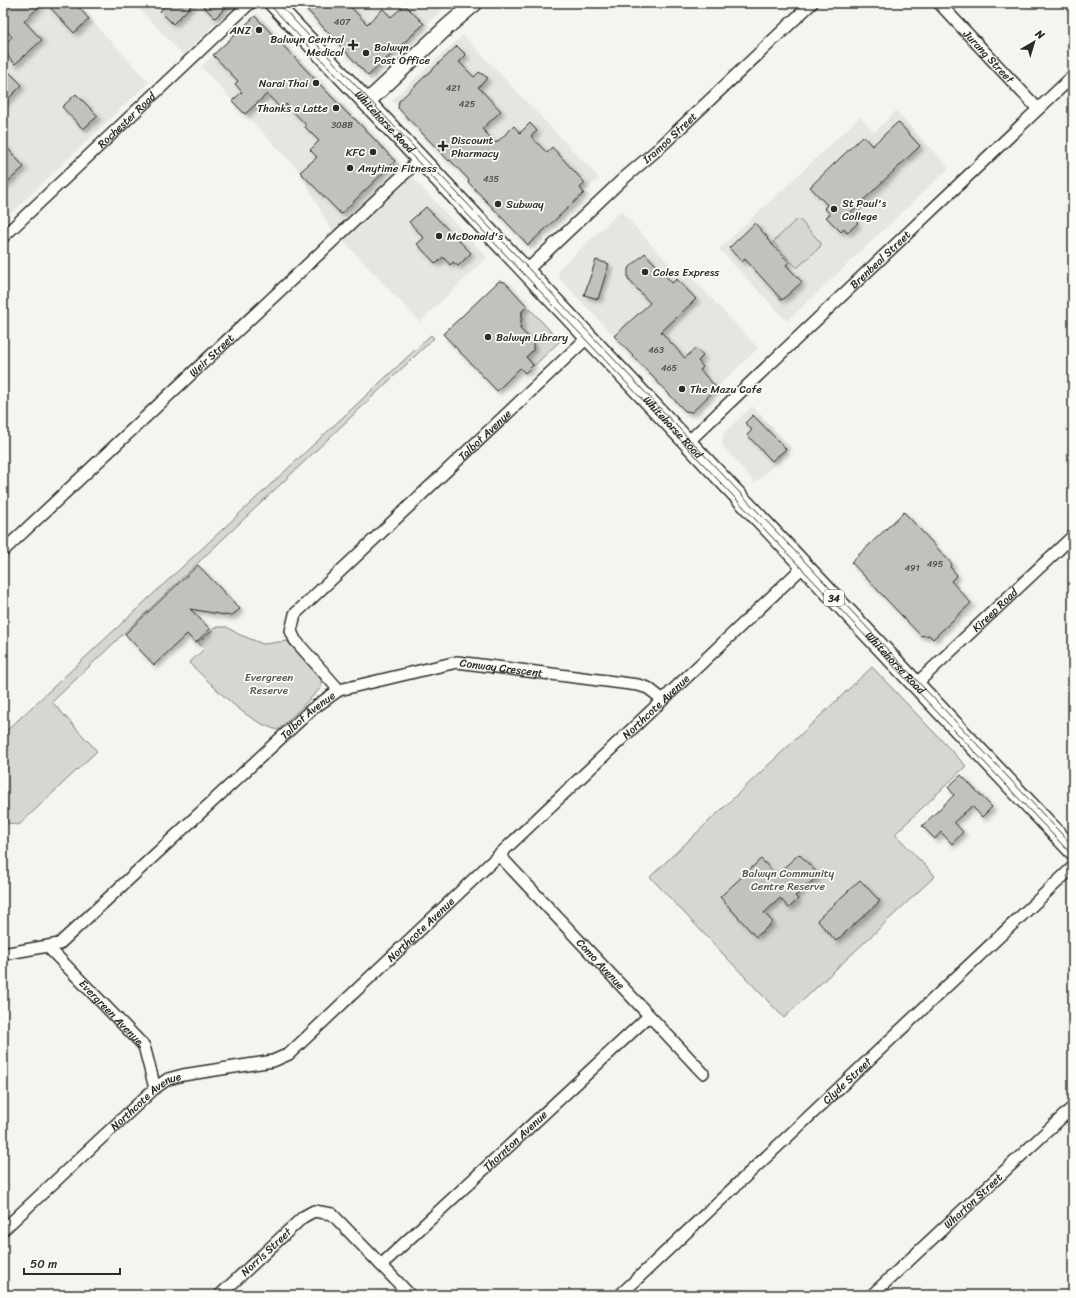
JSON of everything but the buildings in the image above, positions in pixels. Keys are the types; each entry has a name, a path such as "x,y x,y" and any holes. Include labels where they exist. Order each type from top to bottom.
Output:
{"main road":[{"name":"Whitehorse Road","path":"273,3 1073,851"}],"street":[{"name":"Rochester Road","path":"3,237 250,3"},
{"path":"366,102 475,3"},
{"name":"Iramoo Street","path":"526,271 812,3"},
{"name":"Jurang Street","path":"939,3 1038,109"},
{"name":"Brenbeal Street","path":"688,442 1073,76"},
{"name":"Weir Street","path":"3,551 420,159"},
{"name":"Talbot Avenue","path":"3,954 59,944 311,710 340,690 295,640 291,631 295,614 588,337"},
{"name":"Kireep Road","path":"916,684 1073,536"},
{"name":"Northcote Avenue","path":"3,1230 155,1088 168,1079 183,1075 273,1061 289,1054 804,566"},
{"name":"Conway Crescent","path":"340,690 457,662 638,685 648,688 662,699"},
{"name":"Como Avenue","path":"499,854 703,1073"},
{"name":"Clyde Street","path":"620,1295 1073,867"},
{"name":"Evergreen Avenue","path":"48,947 144,1046 155,1088"},
{"name":"Thornton Avenue","path":"381,1265 649,1016"},
{"name":"Wharton Street","path":"872,1295 1073,1106"},
{"name":"Norris Street","path":"220,1295 303,1217 314,1211 332,1214 381,1265"},
{"path":"381,1265 410,1295"}],"shaded area":[{"path":"3,3 75,3 149,82 3,221"},
{"path":"134,3 237,3 183,55"},
{"path":"298,3 449,3 370,79"},
{"path":"257,13 487,257 420,322 329,226 300,172 201,67"},
{"path":"463,35 599,178 528,245 468,182 469,180 450,160 449,161 392,100"},
{"name":"St Paul's College","path":"896,111 949,168 787,321 719,249 860,117 874,132"},
{"path":"621,211 677,273 683,268 758,348 692,412 685,411 559,278 559,269"},
{"path":"752,406 792,448 755,483 722,445 723,434"}],"green space":[{"path":"798,218 821,243 820,247 797,268 773,242"},
{"path":"527,306 560,341 534,366 526,357 533,350 532,341 520,329 522,311"},
{"path":"431,335 434,338 52,702 97,751 19,825 3,822 3,734"},
{"name":"Evergreen Reserve","path":"216,627 227,627 238,634 263,644 287,641 321,679 321,688 278,730 253,719 230,702 189,663 204,649 198,642"},
{"name":"Balwyn Community Centre Reserve","path":"872,667 966,766 895,834 935,876 784,1018 650,877"}],"tram line":[{"path":"268,3 1073,856"},
{"path":"278,3 1073,846"}],"place":[{"name":"ANZ","path":"259,30"},
{"name":"Balwyn Central Medical","path":"353,45"},
{"name":"Balwyn Post Office","path":"366,53"},
{"name":"Narai Thai","path":"316,83"},
{"name":"Thanks a Latte","path":"336,108"},
{"name":"Discount Pharmacy","path":"443,146"},
{"name":"KFC","path":"373,152"},
{"name":"Anytime Fitness","path":"350,168"},
{"name":"Subway","path":"498,204"},
{"name":"St Paul's College","path":"834,209"},
{"name":"McDonald's","path":"439,236"},
{"name":"Coles Express","path":"645,272"},
{"name":"Balwyn Library","path":"488,337"},
{"name":"The Mazu Cafe","path":"682,389"}]}
